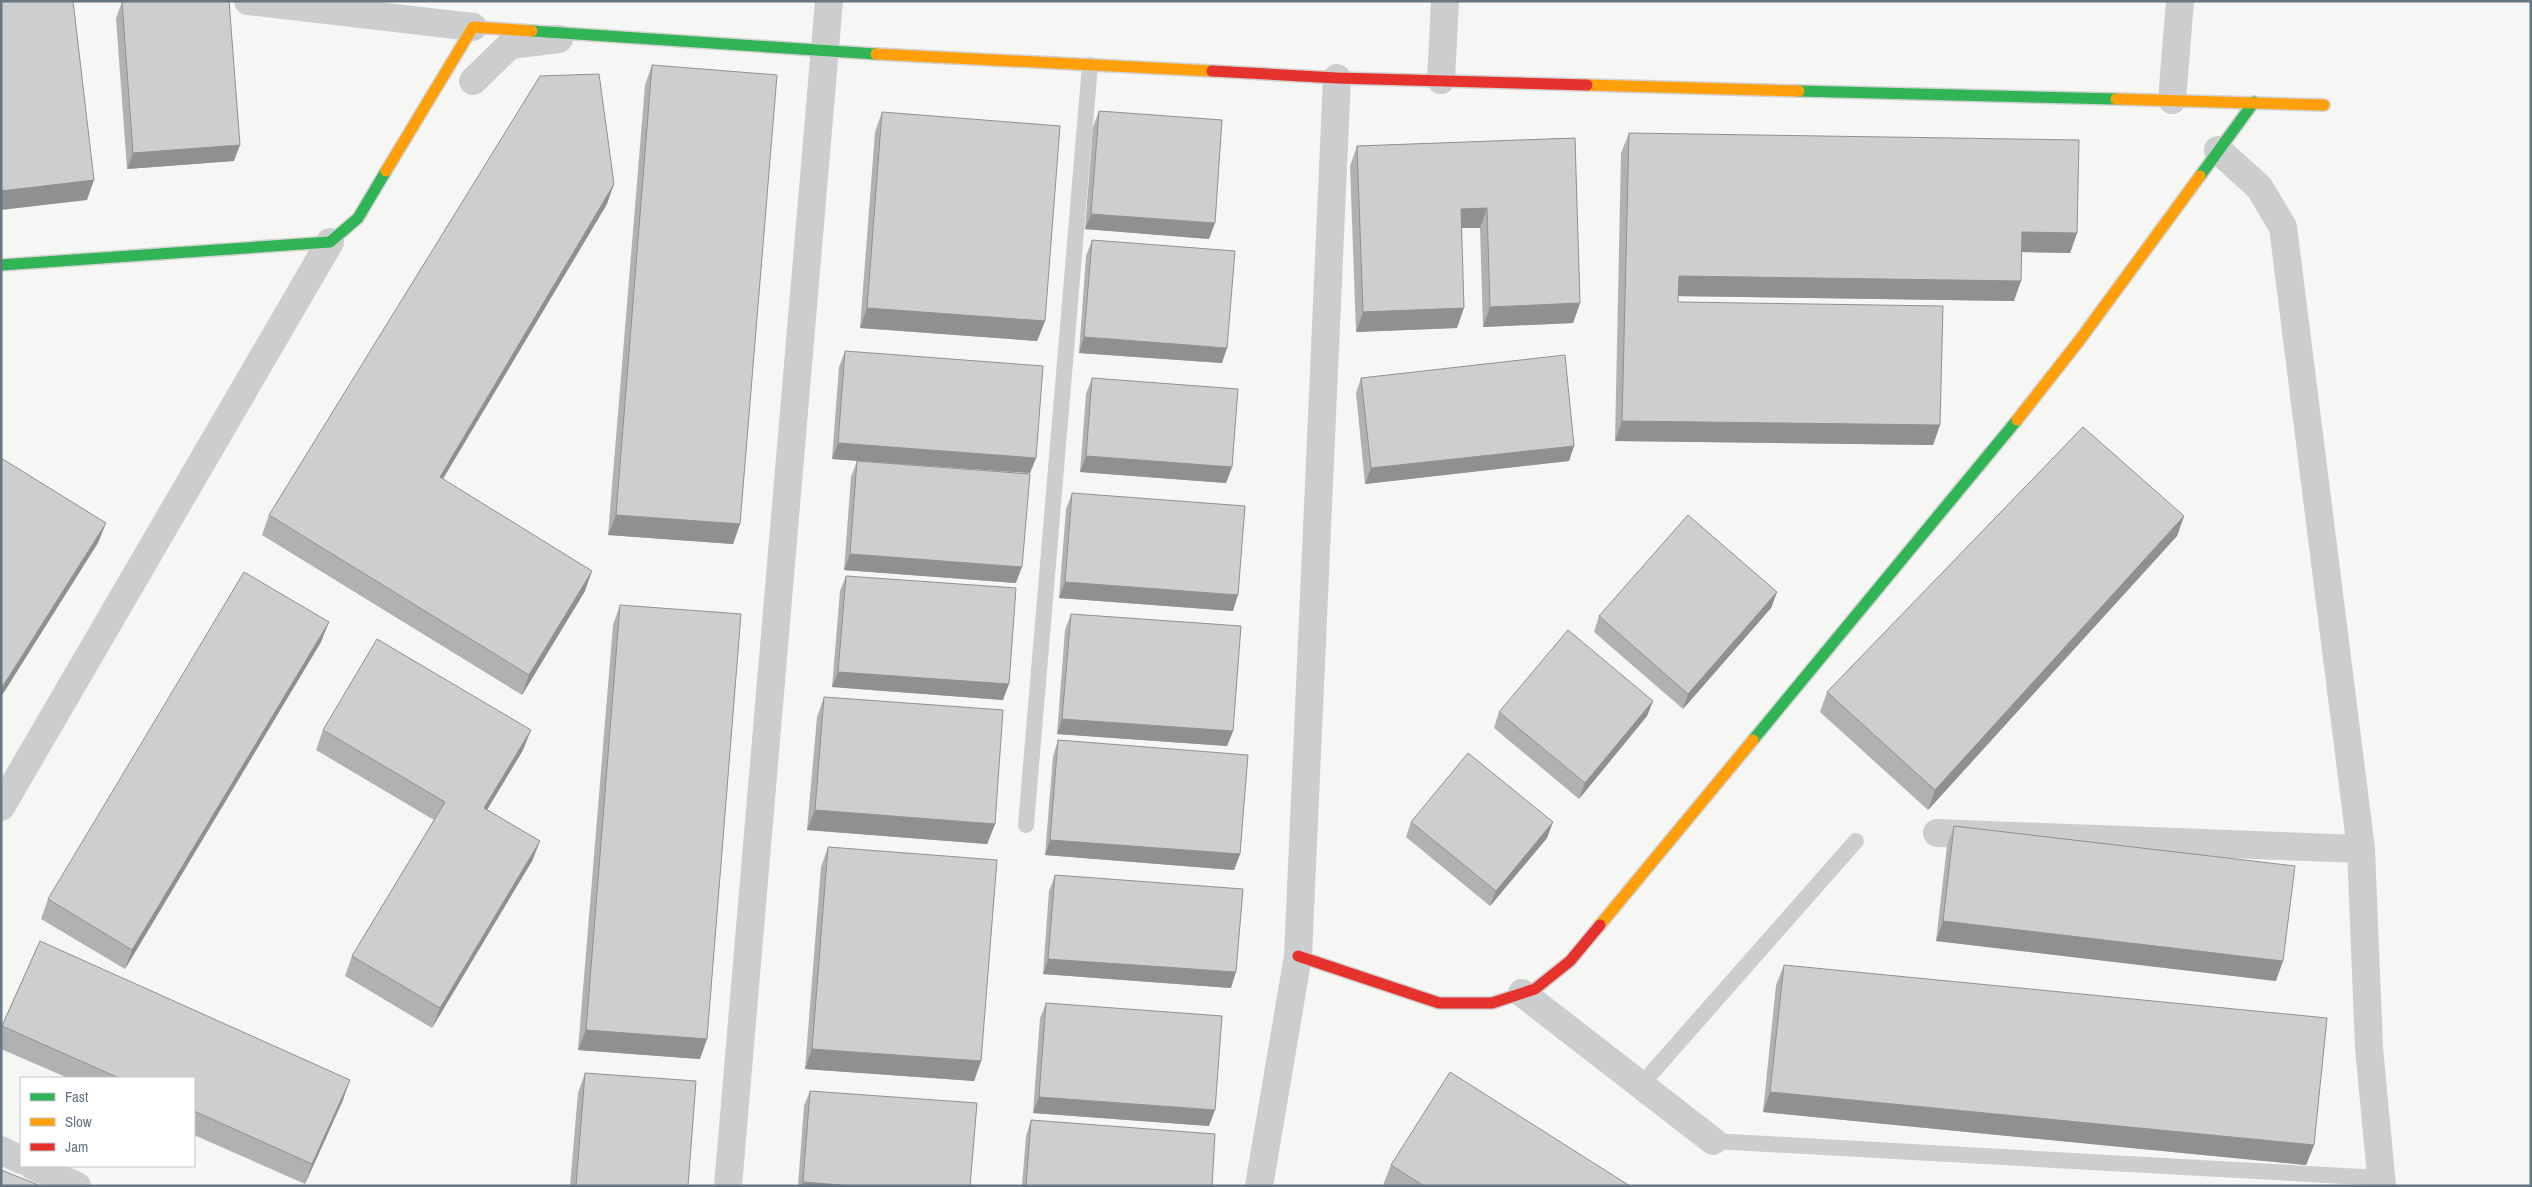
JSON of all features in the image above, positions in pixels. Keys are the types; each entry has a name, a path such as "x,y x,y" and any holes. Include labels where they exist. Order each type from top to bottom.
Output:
{"street":[{"path":"248,1 473,27 587,36 825,51 1337,78 2324,105"},
{"path":"728,1186 829,1"},
{"path":"1441,80 1444,1"},
{"path":"2172,100 2180,1"},
{"path":"1,807 330,242 358,218 473,27"},
{"path":"473,81 510,46 587,36"},
{"path":"1258,1186 1298,956 1337,78"},
{"path":"1298,956 1439,1003 1492,1003 1534,989 1570,961 1922,536 2079,341 2254,102"},
{"path":"2218,150 2259,187 2283,227 2361,849 2369,1048 2381,1182"},
{"path":"1,265 330,242"},
{"path":"1937,833 2361,849"},
{"path":"1522,993 1713,1141"},
{"path":"1,1150 20,1160"},
{"path":"35,1167 77,1186"}],"lane":[{"path":"1026,825 1090,65"},
{"path":"1641,1086 1856,841"},
{"path":"1713,1141 2381,1182"}],"building":[{"path":"1,1 73,1 94,180 1,191"},
{"path":"229,1 240,145 133,153 122,2"},
{"path":"652,65 777,75 740,524 616,515"},
{"path":"599,74 614,184 440,477 592,571 529,675 269,515 540,76"},
{"path":"1099,111 1222,120 1215,223 1091,214"},
{"path":"882,112 1060,126 1045,321 867,308"},
{"path":"1629,133 2079,140 2077,233 2022,232 2021,281 1679,276 1678,302 1943,306 1940,425 1622,421"},
{"path":"1575,138 1580,303 1490,307 1487,208 1461,209 1464,308 1363,312 1357,146"},
{"path":"1092,240 1235,251 1227,348 1084,337"},
{"path":"845,351 1043,366 1036,458 838,443"},
{"path":"1565,355 1574,446 1371,468 1361,378"},
{"path":"1092,378 1238,389 1232,467 1086,456"},
{"path":"2083,427 2184,516 1935,790 1827,692"},
{"path":"1,458 106,523 1,689"},
{"path":"857,461 1030,474 1022,567 850,554"},
{"path":"1072,493 1245,506 1238,595 1065,582"},
{"path":"1688,515 1777,592 1688,694 1599,616"},
{"path":"244,572 329,622 132,950 48,899"},
{"path":"846,576 1016,588 1009,684 838,672"},
{"path":"620,605 741,614 707,1039 586,1030"},
{"path":"1071,614 1241,626 1233,731 1062,719"},
{"path":"1568,630 1653,701 1585,783 1499,712"},
{"path":"377,639 531,730 484,808 540,841 440,1008 352,956 445,802 323,730"},
{"path":"824,697 1003,710 995,824 815,810"},
{"path":"1058,740 1248,755 1240,854 1050,840"},
{"path":"1468,753 1553,822 1496,891 1411,822"},
{"path":"1954,826 2295,866 2283,961 1943,921"},
{"path":"828,847 997,860 981,1061 812,1049"},
{"path":"1055,875 1243,889 1236,972 1048,959"},
{"path":"40,941 350,1080 312,1164 195,1111 195,1077 117,1077 2,1026"},
{"path":"1784,965 2327,1018 2314,1145 1770,1092"},
{"path":"1046,1003 1222,1016 1215,1110 1039,1097"},
{"path":"1450,1072 1630,1186 1424,1186 1391,1165"},
{"path":"585,1073 696,1081 688,1186 576,1186"},
{"path":"810,1091 977,1103 970,1186 854,1186 803,1182"},
{"path":"1031,1120 1215,1134 1212,1186 1026,1186"},
{"path":"1,1170 41,1186 1,1186"}],"traffic: fast":[{"path":"532,31 876,54"},
{"path":"1799,91 2116,99"},
{"path":"2200,176 2254,102"},
{"path":"1,265 330,242 358,218 386,171"},
{"path":"1753,740 2017,420"}],"traffic: slow":[{"path":"386,171 473,27 532,31"},
{"path":"876,54 1212,71"},
{"path":"1587,85 1799,91"},
{"path":"2116,99 2324,105"},
{"path":"2017,420 2079,341 2200,176"},
{"path":"1600,925 1753,740"}],"traffic: jam":[{"path":"1212,71 1337,78 1587,85"},
{"path":"1298,956 1439,1003 1492,1003 1535,989 1570,961 1600,925"}]}
